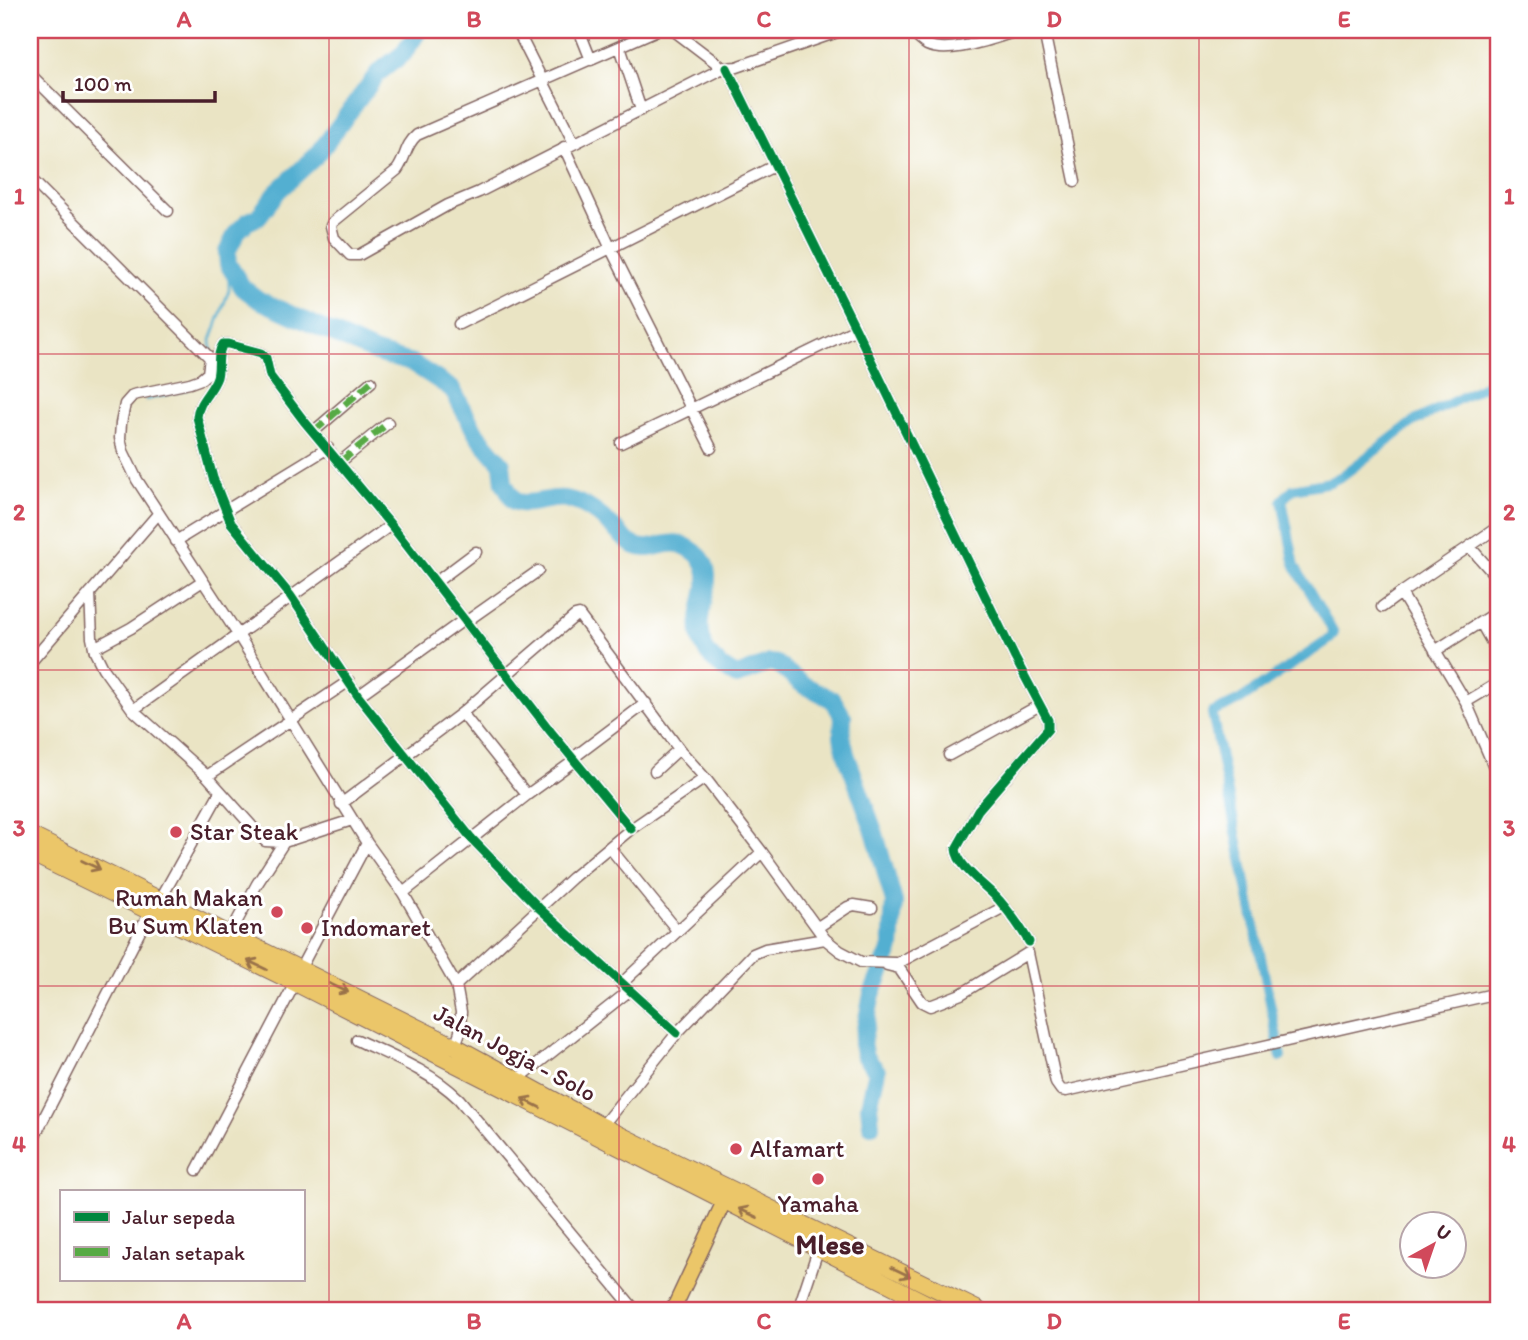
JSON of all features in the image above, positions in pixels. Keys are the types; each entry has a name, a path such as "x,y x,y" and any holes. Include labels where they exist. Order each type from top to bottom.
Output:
{"highway":[{"name":"Jalan Jogja - Solo","path":"30,835 155,906 365,1010 455,1046 727,1195 979,1310"},
{"name":"Jalan Jogja - Solo","path":"30,853 155,906 230,934 298,976"},
{"path":"365,1010 727,1195 940,1310"}],"main road":[{"path":"673,1310 727,1195"}],"street":[{"path":"517,30 569,145 611,249 711,448"},
{"path":"579,30 591,60"},
{"path":"657,30 413,138 408,142 397,170 334,222 331,233 346,253 350,256 359,255 448,205 725,68 737,67 844,30"},
{"path":"673,30 725,68 1048,720 1048,729 978,810 956,849 959,859 1020,925 1028,942"},
{"path":"910,30 922,41 936,48 957,47 1022,30"},
{"path":"1039,30 1045,36 1075,181"},
{"path":"620,47 641,110"},
{"path":"30,74 168,211"},
{"path":"459,324 774,166"},
{"path":"30,178 214,358 216,379 198,408 197,417 213,478 225,509 231,523 290,595 358,696 472,839 539,908 677,1033"},
{"path":"621,443 856,329"},
{"path":"455,1046 460,1032 461,1012 456,985 403,893 366,843 237,633 137,481 120,438 125,404 132,395 201,379 208,373 221,347 228,344 261,353 266,358 270,376 313,432 391,525 631,829"},
{"path":"313,432 371,382"},
{"path":"340,462 388,423"},
{"path":"176,541 328,448"},
{"path":"30,663 158,513"},
{"path":"133,710 391,525"},
{"path":"1382,607 1498,527"},
{"path":"1470,547 1498,579"},
{"path":"436,582 476,552"},
{"path":"358,696 538,571"},
{"path":"94,648 131,628 201,582"},
{"path":"90,593 94,648 103,668 133,710 207,776 265,842 284,842 352,820"},
{"path":"1401,593 1466,702 1498,776"},
{"path":"1435,651 1498,611"},
{"path":"341,804 462,713 579,615 679,749 762,852 825,939 840,951 861,962 890,964 899,968 922,1002 930,1006 961,994 998,974 1028,953 1056,1083 1061,1090 1498,993"},
{"path":"1481,622 1498,653"},
{"path":"207,776 349,681"},
{"path":"1466,702 1498,683"},
{"path":"403,893 646,703"},
{"path":"949,755 1040,705"},
{"path":"462,713 527,794"},
{"path":"655,771 679,749"},
{"path":"456,985 539,908 631,829 705,778"},
{"path":"30,1145 155,906 220,792"},
{"path":"230,934 284,842"},
{"path":"197,1170 366,843"},
{"path":"610,848 677,930"},
{"path":"518,1079 625,988 677,930 762,852"},
{"path":"818,927 854,905 872,908"},
{"path":"890,964 1004,906"},
{"path":"602,1126 677,1033 753,954 765,949 825,939"},
{"path":"357,1040 421,1070 443,1083 459,1098 635,1310"},
{"path":"798,1310 819,1247"}],"waterway":[{"path":"419,30 404,53 378,73 318,154 278,191 258,217 247,222 237,232 227,252 228,264 243,288 259,300 376,353 412,363 452,389 477,435 502,464 504,483 514,501 574,501 595,512 633,545 650,548 670,543 678,544 696,553 705,566 707,580 700,628 703,644 714,661 737,676 770,663 777,664 802,684 833,700 843,717 842,736 846,754 875,834 894,902 891,948 872,994 862,1044 865,1057 877,1071 869,1106 871,1125"},
{"path":"212,356 211,340 229,290 228,264"},
{"path":"1281,1057 1212,713 1240,700 1330,639 1334,633 1295,566 1282,500 1293,489 1330,482 1342,476 1413,422 1498,379"},
{"path":"146,400 188,389"}],"marked path":[{"path":"313,432 371,382"},
{"path":"340,462 388,423"}],"cycle path":[{"path":"727,68 1015,658 1048,720 1048,729 978,810 956,849 961,862 999,900 1029,942"},
{"path":"631,829 551,732 391,525 304,421 270,376 266,358 261,353 223,344 217,377 200,406 197,417 213,478 231,523 290,595 358,696 472,839 539,908 677,1033"}],"place":[{"name":"Star Steak","path":"176,832"},
{"name":"Rumah Makan Bu Sum Klaten","path":"277,912"},
{"name":"Indomaret","path":"307,928"},
{"name":"Alfamart","path":"736,1149"},
{"name":"Yamaha","path":"818,1179"}],"district":[{"name":"Mlese","path":"830,1244"}]}
